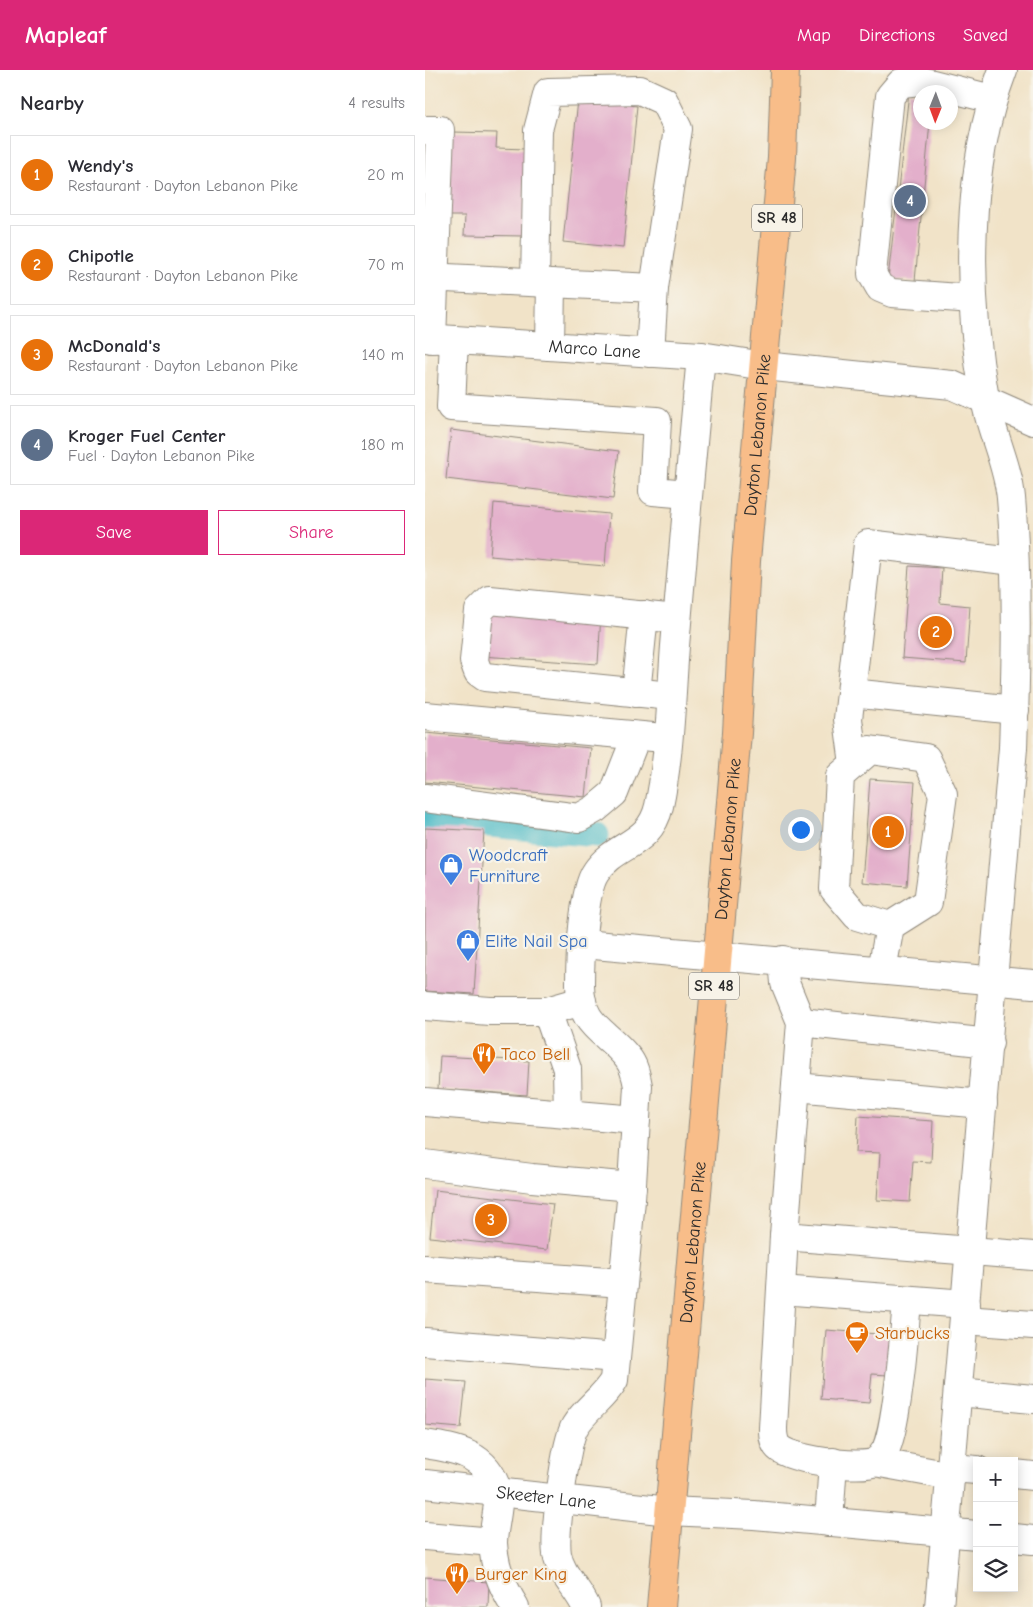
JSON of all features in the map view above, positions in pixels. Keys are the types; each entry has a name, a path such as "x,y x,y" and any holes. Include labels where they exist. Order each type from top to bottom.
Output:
{"main road":[{"name":"Dayton Lebanon Pike","path":"661,1607 737,733 746,561 782,158 785,70"}],"street":[{"path":"939,1607 946,1532 960,1471 958,1392 994,980 1015,710 1018,621 1011,496 985,400 971,282 980,154 996,78 901,83 890,96 872,274 880,288 892,293 973,299"},
{"path":"550,346 543,283 538,130 548,92 640,90 664,101 678,129 654,288 650,353"},
{"path":"425,130 440,130 429,278 437,339 451,407 657,421 653,491 688,494"},
{"path":"429,278 654,288"},
{"name":"Marco Lane","path":"437,339 701,356 764,366 952,385 1033,421"},
{"path":"586,1607 565,1577 557,1554 561,1498 567,1446 574,1427 585,1411 607,1391 614,1380 632,1187 638,1086 635,1070 627,1056 599,1032 588,1018 582,1001 580,985 588,888 595,872 606,859 637,841 649,830 657,815 669,738 677,619 701,356"},
{"path":"854,764 848,718 868,544 1014,561"},
{"path":"671,696 485,677 478,672 474,661 479,611 490,600 677,619"},
{"path":"636,693 644,615"},
{"path":"851,693 1015,710"},
{"path":"425,716 636,737 669,738"},
{"path":"425,798 579,818 595,810 614,793 636,737"},
{"path":"882,970 890,926 928,902 943,794 926,758 870,750 840,776 834,889 857,916 890,926"},
{"path":"583,944 717,954 1033,984"},
{"path":"783,960 785,982 801,1022 784,1236 773,1439 777,1448 806,1460 875,1462 960,1471"},
{"path":"425,1006 490,1011 547,1011 582,1001"},
{"path":"547,1011 567,1069 568,1114"},
{"path":"801,1022 989,1043"},
{"path":"796,1087 983,1104"},
{"path":"425,1102 636,1120"},
{"path":"425,1164 532,1178 632,1187"},
{"path":"784,1236 1033,1256"},
{"path":"425,1269 623,1283"},
{"path":"781,1290 907,1300 1033,1325"},
{"path":"875,1462 885,1452 887,1445 905,1338 907,1300"},
{"path":"425,1342 616,1358"},
{"path":"958,1392 1033,1399"},
{"path":"425,1444 453,1448 471,1455 484,1467 497,1491 493,1542 503,1588 515,1607"},
{"path":"829,1522 833,1462"},
{"path":"1018,1474 1033,1476"},
{"name":"Skeeter Lane","path":"425,1484 669,1511 754,1514 973,1535"},
{"path":"425,1536 493,1542"},
{"path":"1018,1538 1033,1540"}],"building":[{"path":"909,92 913,93 913,130 929,130 915,281 888,279"},
{"path":"578,100 637,106 623,248 563,242"},
{"path":"452,132 497,133 496,148 526,149 524,236 464,235 465,216 449,216"},
{"path":"451,430 619,451 613,499 446,479"},
{"path":"494,503 609,514 605,566 490,556"},
{"path":"909,566 942,568 940,603 970,606 966,663 902,658"},
{"path":"485,606 601,614 598,664 481,656"},
{"path":"425,733 591,748 586,797 425,782"},
{"path":"870,779 915,782 907,886 862,882"},
{"path":"425,828 484,831 474,994 425,991"},
{"name":"Taco Bell","path":"440,1056 529,1061 527,1095 438,1089"},
{"path":"858,1116 933,1121 931,1162 913,1161 910,1202 877,1200 880,1153 856,1152"},
{"path":"435,1190 553,1204 547,1250 430,1237"},
{"name":"Starbucks","path":"826,1330 891,1335 888,1375 872,1374 869,1403 821,1399"},
{"path":"425,1379 466,1382 461,1428 425,1425"},
{"name":"Burger King","path":"425,1577 489,1582 488,1607 425,1607"}],"waterway":[{"path":"425,819 597,835"}],"place":[{"name":"Kroger Fuel Center","path":"910,201"},
{"name":"Chipotle","path":"936,632"},
{"name":"Wendy's","path":"888,832"},
{"name":"Woodcraft Furniture","path":"451,886"},
{"name":"Elite Nail Spa","path":"468,962"},
{"name":"Taco Bell","path":"484,1075"},
{"name":"McDonald's","path":"491,1220"},
{"name":"Starbucks","path":"857,1354"},
{"name":"Burger King","path":"457,1595"}]}
